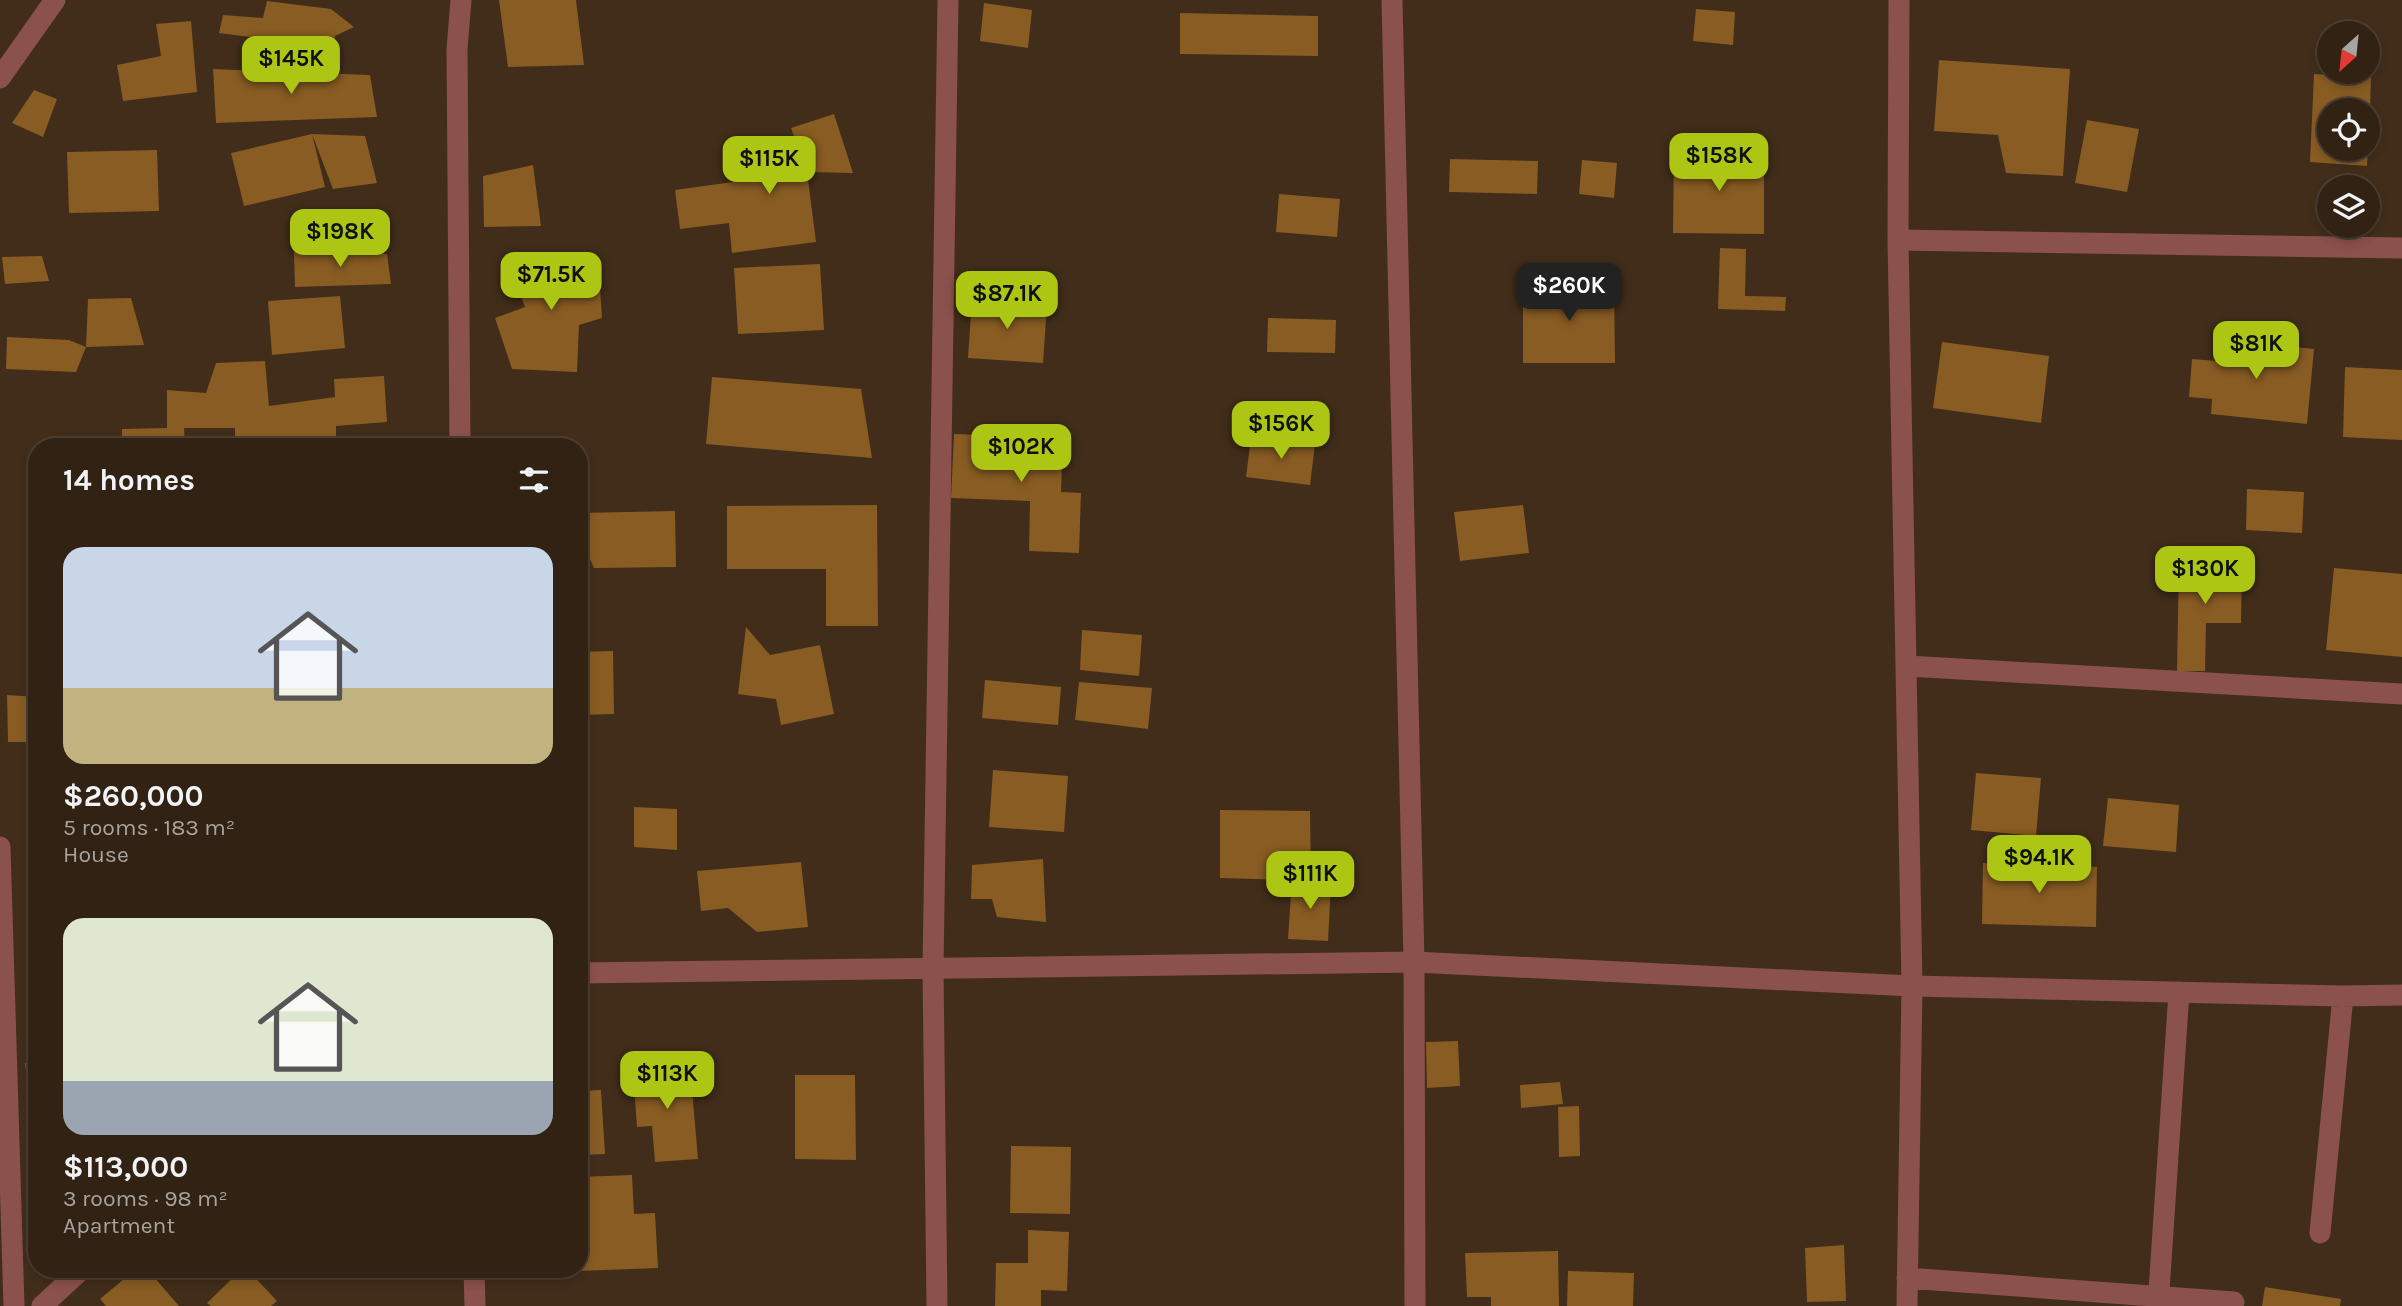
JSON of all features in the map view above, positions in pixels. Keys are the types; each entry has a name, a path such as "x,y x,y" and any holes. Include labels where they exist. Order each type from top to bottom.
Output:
{"street":[{"path":"0,78 54,0"},
{"path":"460,438 457,49 461,0"},
{"path":"937,1306 933,969 948,0"},
{"path":"1392,0 1414,962 1415,1306"},
{"path":"1899,0 1898,240 1912,986 1907,1306"},
{"path":"1898,240 2402,248"},
{"path":"1907,666 2402,694"},
{"path":"0,847 14,1306"},
{"path":"588,973 1414,962 1912,986 2402,995"},
{"path":"2159,1301 2179,992"},
{"path":"2320,1233 2343,996"},
{"path":"42,1306 72,1278"},
{"path":"474,1278 475,1306"},
{"path":"1907,1278 2159,1301 2234,1302"}],"building":[{"path":"499,0 576,0 584,65 508,67"},
{"path":"267,1 331,9 354,27 335,36 332,56 267,57 259,38 219,33 223,15 263,18"},
{"path":"984,3 1032,10 1028,48 980,41"},
{"path":"1696,9 1735,12 1733,45 1693,41"},
{"path":"1180,13 1318,16 1318,56 1180,54"},
{"path":"191,21 197,92 123,101 117,65 161,56 156,24"},
{"path":"1939,60 2070,69 2063,176 2006,173 1998,135 1934,131"},
{"path":"213,69 370,75 377,117 216,123"},
{"path":"2314,74 2317,74 2317,84 2371,84 2370,98 2317,98 2317,161 2367,161 2367,166 2310,162"},
{"path":"34,90 57,99 43,137 12,123"},
{"path":"834,114 853,173 807,172 791,128"},
{"path":"2087,120 2139,129 2127,192 2075,183"},
{"path":"312,134 365,136 377,183 333,189"},
{"path":"312,134 325,187 244,206 231,153"},
{"path":"157,150 159,211 69,213 67,152"},
{"path":"1674,151 1764,152 1764,234 1673,233"},
{"path":"1450,159 1538,161 1537,194 1449,192"},
{"path":"1582,160 1617,163 1614,198 1579,194"},
{"path":"533,165 541,226 484,227 483,176"},
{"path":"807,172 816,242 732,253 729,223 680,229 675,190"},
{"path":"1279,194 1340,199 1337,237 1276,232"},
{"path":"1720,248 1746,249 1745,296 1786,297 1785,311 1718,309"},
{"path":"294,251 387,254 391,284 295,287"},
{"path":"42,256 49,281 5,284 2,257"},
{"path":"598,256 602,318 579,325 577,372 512,369 495,318 525,307 508,261"},
{"path":"820,264 824,330 738,334 734,268"},
{"path":"1523,283 1614,283 1615,363 1523,363"},
{"path":"340,296 345,348 272,355 268,301"},
{"path":"131,298 144,345 86,347 88,299"},
{"path":"972,299 1047,305 1043,363 968,358"},
{"path":"1268,318 1336,320 1335,353 1267,352"},
{"path":"7,337 69,340 86,347 76,372 6,369"},
{"path":"2219,340 2314,349 2307,424 2211,414 2212,399 2189,397 2192,359 2216,361"},
{"path":"1942,342 2049,356 2041,423 1933,408"},
{"path":"265,361 269,406 335,397 334,379 384,376 387,422 336,426 336,438 235,438 235,428 184,428 185,438 122,438 122,429 167,428 167,390 206,393 216,363"},
{"path":"2345,367 2402,370 2402,440 2343,437"},
{"path":"712,377 861,389 872,458 706,444"},
{"path":"954,434 1063,438 1061,492 1081,493 1079,553 1029,551 1030,501 951,498"},
{"path":"1251,438 1315,445 1310,485 1246,477"},
{"path":"2247,489 2304,492 2302,533 2246,530"},
{"path":"877,505 878,626 826,626 826,569 727,569 727,506"},
{"path":"1523,505 1529,553 1460,561 1454,512"},
{"path":"675,511 676,567 594,568 588,554 588,513"},
{"path":"2179,561 2242,562 2241,623 2206,623 2205,671 2177,671"},
{"path":"2334,568 2402,574 2402,657 2326,650"},
{"path":"746,627 770,655 820,645 834,714 781,725 776,699 738,694"},
{"path":"1082,630 1142,635 1139,676 1080,670"},
{"path":"613,651 614,714 588,715 588,652"},
{"path":"985,680 1061,687 1058,725 982,718"},
{"path":"1079,682 1152,688 1148,729 1075,720"},
{"path":"7,695 28,696 28,742 8,742"},
{"path":"993,770 1068,776 1064,832 989,827"},
{"path":"1976,773 2041,778 2036,836 1971,830"},
{"path":"2108,798 2179,805 2176,852 2103,846"},
{"path":"634,807 677,809 677,850 634,847"},
{"path":"1220,810 1310,811 1311,878 1220,878"},
{"path":"1043,859 1046,922 997,917 992,899 971,899 972,865"},
{"path":"801,862 808,927 757,932 728,908 701,911 697,871"},
{"path":"1983,863 2097,867 2096,927 1982,924"},
{"path":"1292,880 1331,883 1328,941 1288,939"},
{"path":"1458,1041 1460,1086 1427,1088 1426,1042"},
{"path":"25,1063 28,1063 28,1087"},
{"path":"690,1066 698,1159 655,1162 652,1126 637,1127 633,1070"},
{"path":"795,1075 855,1075 856,1160 795,1159"},
{"path":"1560,1082 1563,1104 1521,1108 1520,1085"},
{"path":"601,1090 605,1154 588,1155 588,1091"},
{"path":"1579,1106 1580,1156 1559,1157 1558,1107"},
{"path":"1011,1146 1071,1147 1070,1214 1010,1213"},
{"path":"632,1175 634,1214 655,1213 658,1268 588,1271 588,1177"},
{"path":"1028,1230 1069,1232 1067,1291 1041,1290 1041,1306 995,1306 996,1263 1028,1263"},
{"path":"1844,1245 1846,1301 1807,1302 1805,1248"},
{"path":"1558,1251 1559,1306 1491,1306 1491,1297 1467,1297 1465,1253"},
{"path":"1568,1271 1634,1273 1633,1306 1567,1306"},
{"path":"125,1278 155,1278 179,1306 106,1306 100,1299"},
{"path":"233,1278 255,1278 277,1301 271,1306 211,1306 207,1303"},
{"path":"2265,1287 2341,1299 2340,1306 2262,1306"}]}
